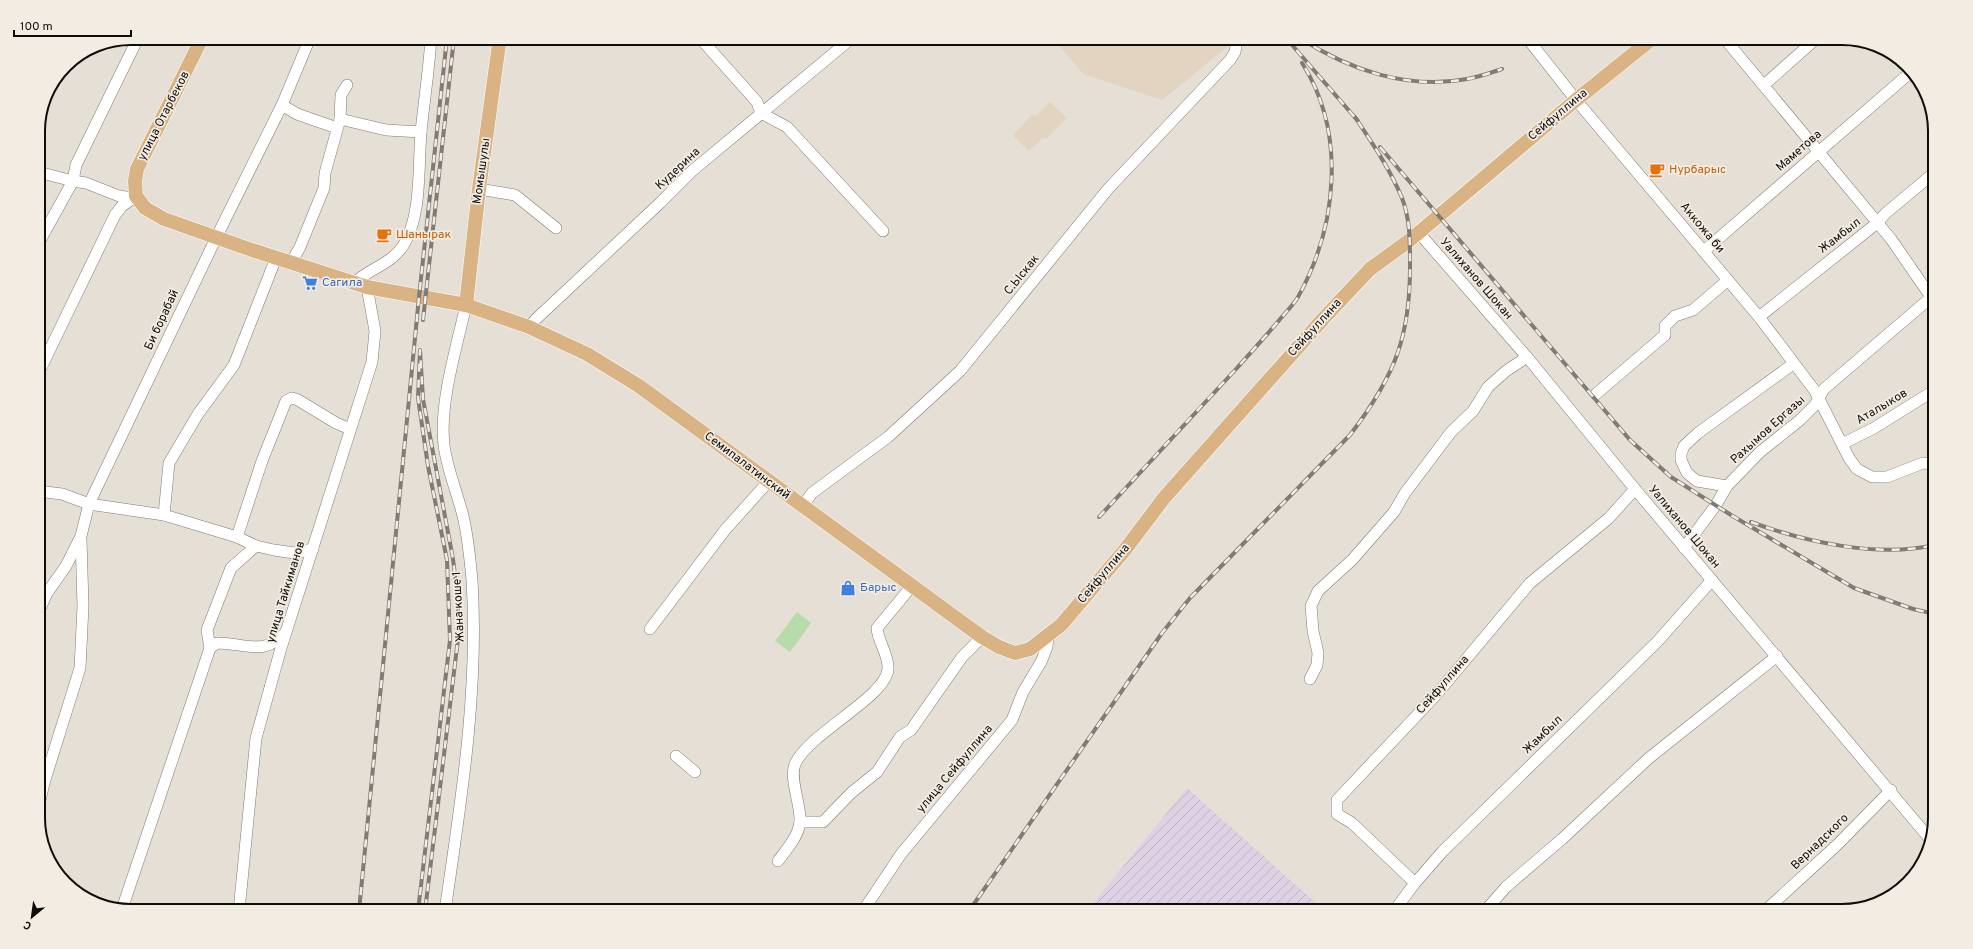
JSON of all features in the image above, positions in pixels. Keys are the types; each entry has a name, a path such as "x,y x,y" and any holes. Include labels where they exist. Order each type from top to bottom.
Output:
{"main road":[{"name":"улица Отарбеков","path":"134,197 137,169 199,45"},
{"name":"Момышулы","path":"466,305 479,189 499,45"},
{"name":"Сейфуллина","path":"1014,652 1030,649 1048,637 1061,625 1124,551 1164,498 1323,319 1370,269 1419,233 1576,100 1644,45"},
{"name":"Семипалатинский","path":"134,197 145,208 154,214 176,224 216,238 360,285 466,305 529,328 587,354 639,386 911,587 982,637 999,647 1014,652"}],"street":[{"path":"45,232 73,182 76,165 135,45"},
{"name":"Би борабай","path":"45,597 66,566 81,536 89,504 216,238 282,105 307,45"},
{"path":"360,285 362,276 377,269 402,247 412,228 417,195 421,132 430,45"},
{"path":"711,45 757,102 761,113 787,127 883,231"},
{"name":"Кудерина","path":"529,328 536,319 654,209 692,171 844,45"},
{"name":"С.Ыскак","path":"802,507 812,494 888,438 960,371 1108,189 1230,60 1235,52 1236,45"},
{"name":"Аккожа би","path":"1533,45 1576,100 1759,317 1815,391 1842,444 1857,469 1872,476 1887,477 1923,462 1928,463"},
{"path":"1730,45 1876,224 1891,240 1928,288"},
{"path":"1764,85 1810,45"},
{"name":"Маметова","path":"1704,251 1817,152 1908,75"},
{"path":"291,263 300,247 324,188 325,173 338,123 341,95 347,84"},
{"path":"282,105 298,114 338,123 386,130 421,132"},
{"path":"45,174 73,182 86,183 119,196 134,197"},
{"name":"Жамбыл","path":"1759,317 1876,224 1886,213 1928,178"},
{"path":"479,189 515,195 556,228"},
{"path":"45,360 115,215 134,197"},
{"name":"Уалиханов Шокан","path":"1419,233 1527,357 1684,548 1891,790 1926,834"},
{"path":"164,515 169,462 198,414 234,365 276,258"},
{"path":"1596,394 1665,335 1665,326 1675,316 1693,310 1728,280"},
{"name":"улица Тайкиманов","path":"240,904 256,738 282,648 372,362 375,331 360,285"},
{"name":"Рахымов Ергазы","path":"1684,548 1716,505 1727,486 1760,452 1815,406 1824,389 1928,299"},
{"name":"Жана коше 1","path":"447,904 466,757 474,661 471,571 463,517 444,445 443,420 451,369 466,305"},
{"path":"1310,679 1317,665 1318,653 1313,631 1311,606 1318,592 1352,560 1394,512 1405,493 1451,432 1473,411 1488,387 1506,370 1527,357"},
{"path":"1727,486 1697,481 1686,473 1681,460 1684,446 1698,433 1794,364"},
{"name":"Аталыков","path":"1842,444 1874,428 1928,394"},
{"path":"237,536 260,468 286,401 292,398 298,400 336,423 350,429"},
{"path":"650,628 725,530 768,482"},
{"name":"Сейфуллина","path":"1415,883 1352,824 1337,814 1337,800 1436,695 1530,583 1608,518 1635,489"},
{"path":"45,492 62,494 89,504 164,515 237,536 256,546 294,553 313,549"},
{"path":"45,780 80,668 83,606 81,536"},
{"path":"124,903 210,648 207,630 231,568 256,546"},
{"name":"Жамбыл","path":"1399,904 1442,851 1657,642 1712,580"},
{"path":"778,861 793,841 800,822 794,765 809,745 864,700 880,684 888,670 887,660 878,636 877,628 911,587"},
{"path":"210,648 217,642 262,647 278,641 289,628"},
{"path":"800,822 823,822 851,793 877,772 900,737 911,730 962,657 982,637"},
{"name":"улица Сейфуллина","path":"868,904 901,854 1012,720 1023,692 1048,647 1048,637"},
{"path":"1491,904 1506,887 1562,839 1632,772 1777,656"},
{"path":"676,756 695,772"},
{"name":"Вернадского","path":"1773,904 1837,845 1891,790"}],"shaded area":[{"path":"1059,45 1230,45 1162,100 1083,74"},
{"path":"1050,102 1067,118 1046,139 1044,137 1029,151 1013,135 1033,114 1036,116"},
{"path":"1187,788 1317,904 1093,904"}],"green space":[{"path":"797,612 811,623 790,652 775,641"}],"railway":[{"path":"360,904 419,297 446,45"},
{"path":"423,320 453,45"},
{"path":"1292,45 1358,121"},
{"path":"1312,45 1359,68 1380,75 1423,82 1445,82 1471,78 1502,69"},
{"path":"1099,517 1237,368 1290,308 1298,297 1311,270 1321,241 1328,211 1332,180 1331,149 1326,119 1316,90 1302,63"},
{"path":"974,904 1162,633 1190,598 1350,435 1366,414 1389,374 1397,354 1407,312 1410,288 1410,237 1405,206 1402,198 1380,156 1355,117"},
{"path":"1380,147 1630,440 1671,477 1731,515 1854,588 1913,609 1928,612"},
{"path":"419,904 450,640 447,560 428,466 418,398 420,350 423,399 453,559 458,600 458,639 426,904"},
{"path":"1751,522 1795,536 1842,546 1890,550 1913,549 1928,546"}],"place":[{"name":"Нурбарыс","path":"1657,170"},
{"name":"Шанырак","path":"384,235"},
{"name":"Сагила","path":"310,283"},
{"name":"Барыс","path":"848,588"}]}
